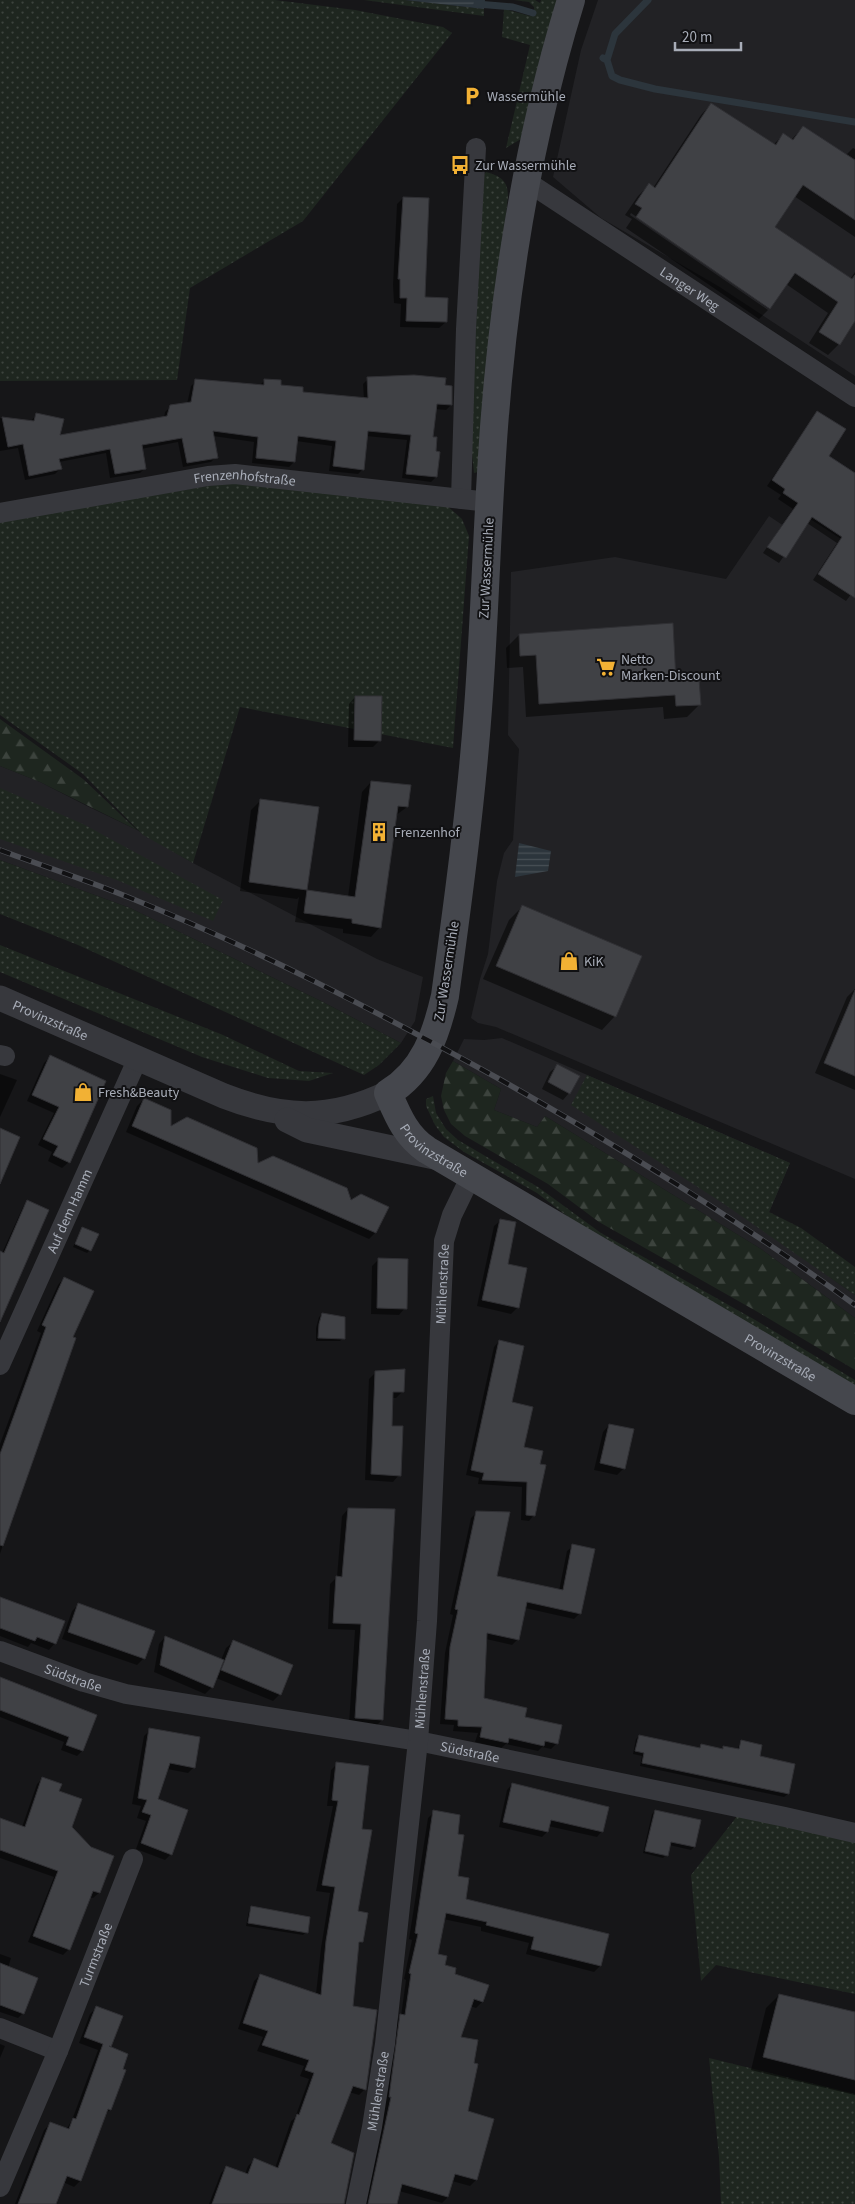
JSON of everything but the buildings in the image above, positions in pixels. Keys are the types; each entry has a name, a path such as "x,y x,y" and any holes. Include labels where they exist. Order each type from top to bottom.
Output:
{"main road":[{"name":"Zur Wassermühle","path":"388,1093 408,1078 422,1061 436,1032 445,996 473,772 484,623 494,424 507,302 526,181 544,93 571,0"},
{"name":"Provinzstraße","path":"388,1093 408,1133 419,1145 855,1401"}],"street":[{"path":"461,499 466,329 476,148"},
{"name":"Langer Weg","path":"526,181 855,397"},
{"name":"Frenzenhofstraße","path":"0,513 196,478 235,474 489,502"},
{"name":"Provinzstraße","path":"0,998 224,1096 266,1110 316,1115 354,1107 388,1093"},
{"name":"Auf dem Hamm","path":"0,1365 138,1058"},
{"path":"266,1110 307,1130 442,1159"},
{"name":"Mühlenstraße","path":"356,2204 372,2127 385,2044 418,1741 427,1621 443,1254 450,1222 471,1176"},
{"name":"Südstraße","path":"0,1651 84,1682 126,1694 418,1741 785,1816 855,1833"},
{"name":"Turmstraße","path":"0,2187 58,2051 133,1858"},
{"path":"0,2028 58,2051"}],"shaded area":[{"path":"405,0 485,0 484,9"},
{"path":"598,0 855,0 855,376 718,286 601,218 553,177 581,50"},
{"path":"801,513 855,548 855,1179 496,1027 478,1023 471,1018 488,954 497,881 504,853 513,840 519,749 508,735 511,572 615,557 726,579 769,516 790,530"},
{"path":"0,766 40,782 137,830 193,863 377,959 423,977 415,1021 401,1043 323,1002 130,908 0,860"},
{"path":"519,843 551,851 548,871 515,877"},
{"path":"502,1038 790,1163 762,1229 855,1295 855,1318 761,1249 545,1116 537,1127 494,1110 501,1089 453,1061 464,1039 484,1040"}],"green space":[{"path":"0,0 275,0 355,10 443,27 452,33 303,221 190,288 177,380 0,381"},
{"path":"364,0 405,0 484,9 484,16"},
{"path":"514,0 535,0 540,3 541,0 558,0 521,139 506,148 530,45 502,37 504,9 530,16 534,11 534,7 529,2"},
{"path":"486,172 495,175 505,182 508,196 479,472 474,473 470,434 481,177"},
{"path":"238,481 445,504 462,519 469,536 453,748 240,707 193,863 143,835 83,774 0,715 0,520"},
{"path":"0,719 83,779 137,830 40,782 0,766"},
{"path":"0,788 83,824 223,900 213,921 117,880 0,839"},
{"path":"0,860 130,908 323,1002 401,1043 379,1065 364,1075 78,945 0,914"},
{"path":"0,945 223,1035 299,1071 333,1073 309,1081 268,1078 202,1057 0,972"},
{"path":"453,1061 501,1089 494,1110 537,1127 545,1116 761,1249 855,1318 855,1370 756,1311 599,1222 548,1184 465,1136 451,1124 444,1110 441,1096 446,1073"},
{"path":"587,1075 790,1163 769,1212 801,1228 855,1267 855,1295 724,1204 571,1105"},
{"path":"433,1096 436,1113 446,1129 458,1140 538,1187 601,1233 757,1321 855,1380 855,1388 588,1232 537,1193 464,1152 444,1137 435,1125 426,1106 426,1099"},
{"path":"738,1815 855,1839 855,1994 716,1965 701,1981 691,1875"},
{"path":"709,2058 855,2094 855,2204 721,2204 719,2157"}],"waterway":[{"path":"603,58 607,60 615,34 648,0"},
{"path":"477,4 513,7 533,13"},
{"path":"607,60 612,76 620,80 655,89 855,122"}],"railway":[{"path":"0,850 112,891 224,938 410,1030 501,1080 681,1187 812,1274 855,1305"}],"place":[{"name":"Wassermühle","path":"472,96"},
{"name":"Zur Wassermühle","path":"460,165"},
{"name":"Netto Marken-Discount","path":"606,667"},
{"name":"Frenzenhof","path":"379,832"},
{"name":"KiK","path":"569,961"},
{"name":"Fresh&Beauty","path":"83,1092"}]}
